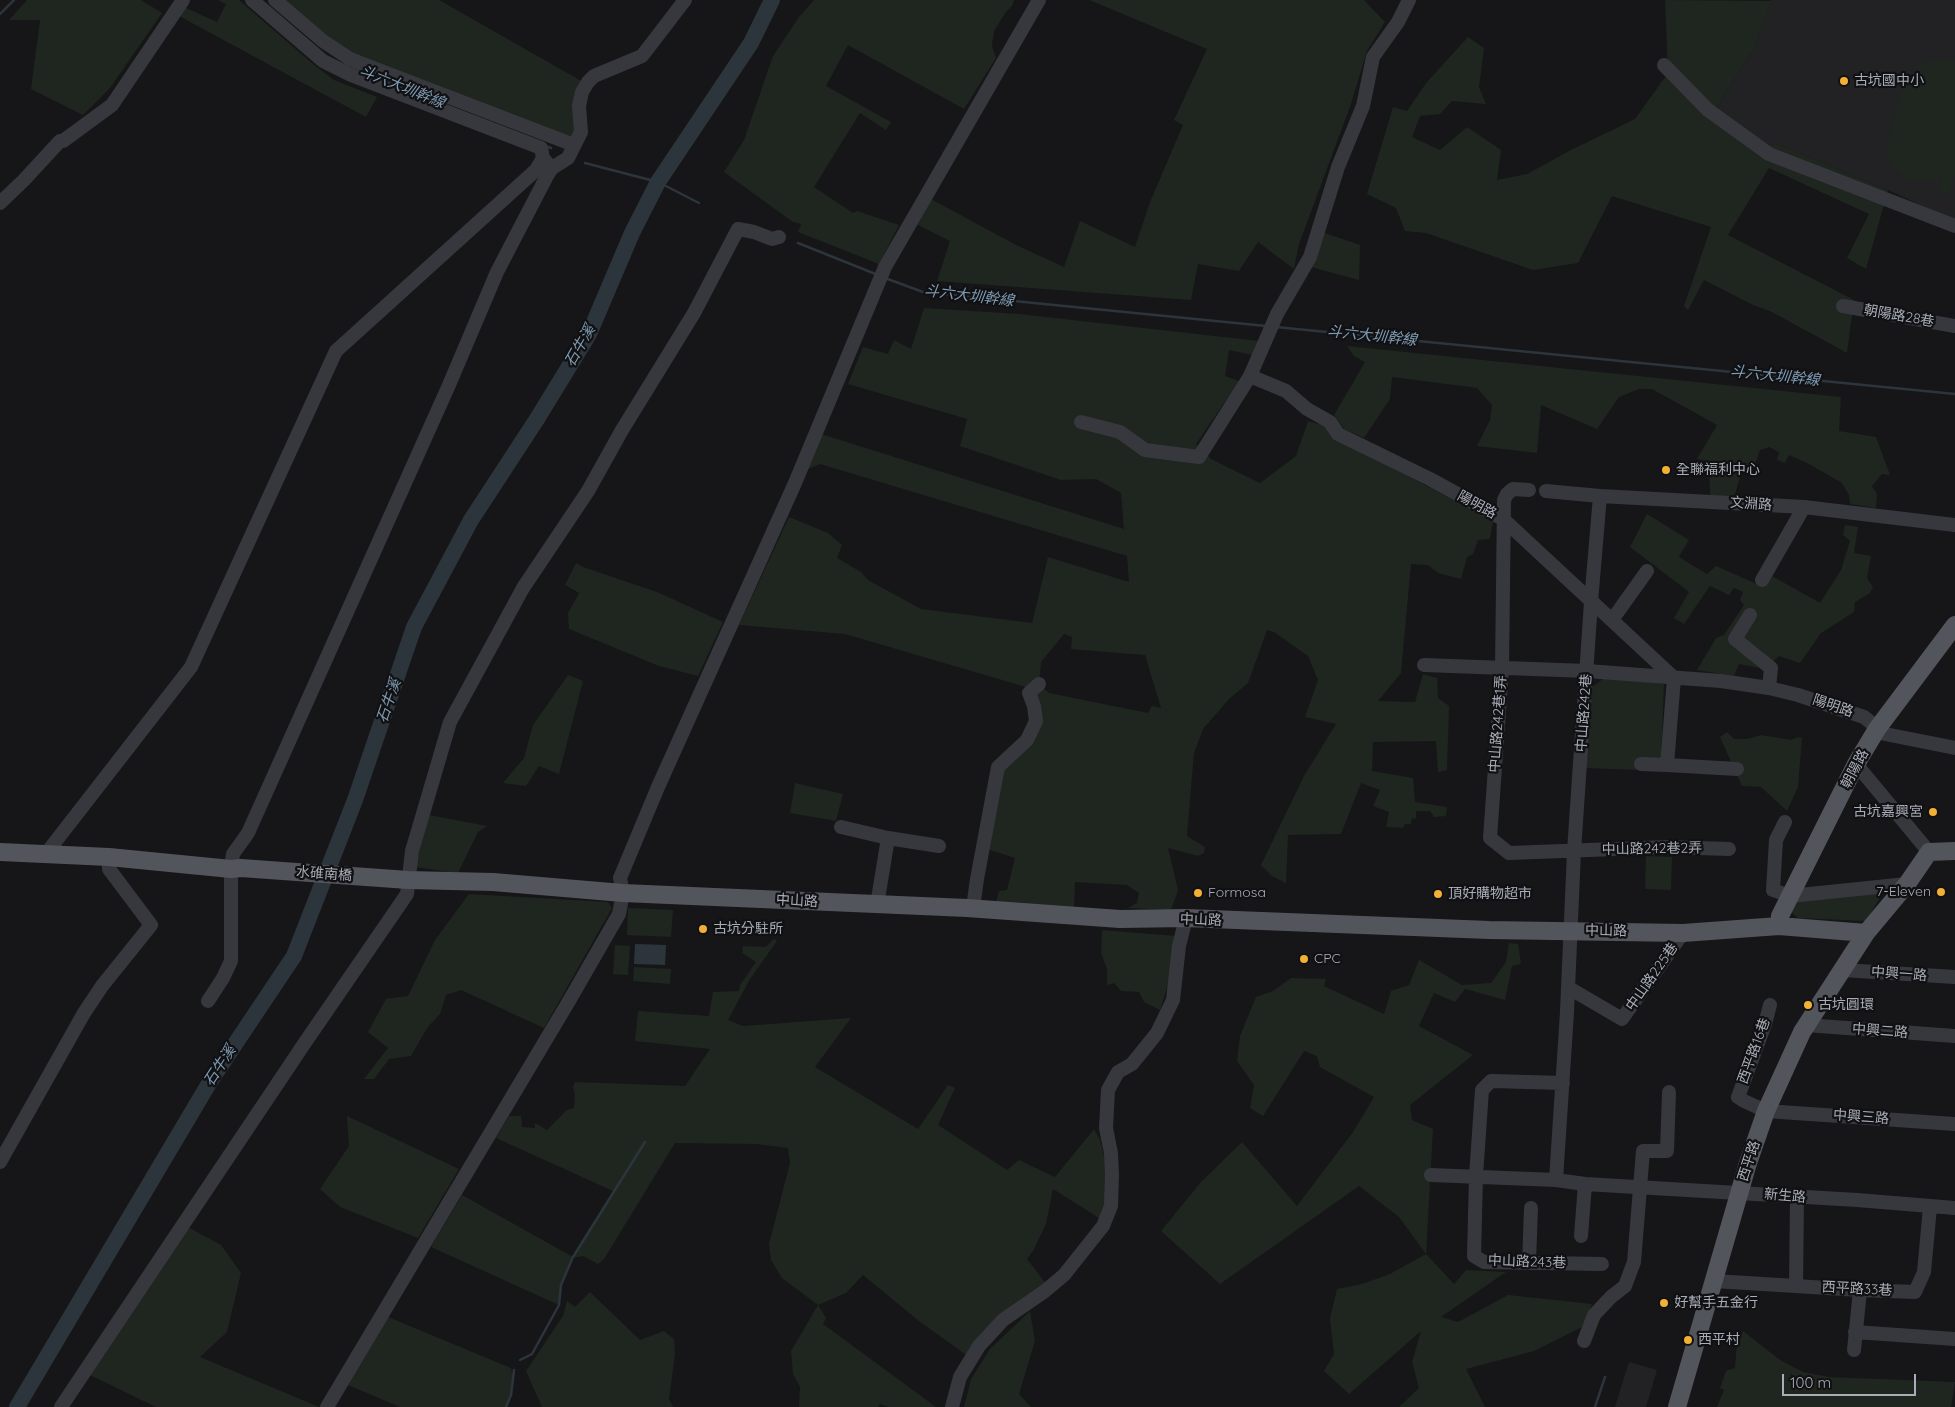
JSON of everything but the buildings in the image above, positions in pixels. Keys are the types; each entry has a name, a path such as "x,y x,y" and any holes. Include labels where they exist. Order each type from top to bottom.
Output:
{"main road":[{"name":"朝陽路","path":"1779,926 1780,916 1856,764 1877,729 1955,625"},
{"path":"1866,933 1907,884 1929,852 1955,851"},
{"name":"水碓南橋","path":"0,852 109,857 408,880"},
{"name":"中山路","path":"408,880 493,882 623,893 974,908 1120,919 1186,918 1489,930 1683,933 1779,926 1866,933"},
{"name":"西平路","path":"1677,1407 1739,1193 1766,1111 1806,1025 1866,933"}],"street":[{"path":"0,202 24,180 60,141 63,141 112,104 183,0"},
{"path":"252,0 323,61 351,75 541,148 551,164"},
{"path":"275,0 322,41 350,59 574,145"},
{"path":"46,855 191,667 336,351 536,170 568,158 581,132 579,106 582,92 588,82 594,76 612,67 642,56 685,0"},
{"path":"326,1407 619,914 623,893 620,878 658,787 795,483 883,273 1038,0"},
{"path":"1081,422 1120,432 1144,450 1199,457 1250,376 1277,314 1310,257 1338,166 1363,106 1373,57 1398,22 1409,0"},
{"path":"1664,65 1708,110 1769,154 1955,226"},
{"path":"208,1002 231,961 236,868 233,854 248,832 449,385 497,272 551,164"},
{"path":"61,1407 304,1044 408,894 412,850 450,722 523,588 588,491 622,430 680,336 738,229 772,238 779,237"},
{"name":"朝陽路28巷","path":"1843,306 1955,326"},
{"name":"陽明路","path":"1250,376 1286,391 1307,410 1330,422 1338,434 1430,479 1503,519 1674,678"},
{"name":"中山路242巷1弄","path":"1529,490 1513,489 1504,500 1502,669 1490,838 1509,853 1574,851"},
{"name":"文淵路","path":"1546,491 1600,496 1804,507 1955,525"},
{"name":"中山路242巷","path":"1570,930 1586,670 1600,496"},
{"path":"1762,580 1804,507"},
{"path":"1612,620 1647,571"},
{"path":"1750,615 1735,639 1771,668 1769,688"},
{"name":"陽明路","path":"1424,665 1502,669 1586,670 1721,681 1769,688 1798,695 1864,717 1885,734 1955,748"},
{"path":"1667,765 1674,678"},
{"path":"974,908 977,879 998,767 1027,740 1036,722 1034,706 1029,693 1039,684"},
{"path":"1641,764 1737,769"},
{"path":"1856,764 1929,852"},
{"path":"1785,822 1776,840 1773,890 1790,896 1907,884"},
{"path":"841,827 888,838 939,846"},
{"path":"877,905 888,838"},
{"name":"中山路242巷2弄","path":"1574,851 1668,847 1729,849"},
{"path":"0,1162 84,1013 102,986 151,925 110,868 109,857"},
{"path":"952,1407 960,1377 978,1346 1003,1320 1046,1292 1064,1276 1103,1226 1111,1206 1111,1153 1106,1128 1108,1090 1118,1072 1132,1064 1157,1033 1173,1000 1179,946 1186,918"},
{"path":"1431,1175 1556,1180 1563,1083 1570,930"},
{"name":"中山路225巷","path":"1568,988 1622,1019 1683,933"},
{"name":"中興一路","path":"1842,970 1955,977"},
{"name":"西平路16巷","path":"1766,1111 1738,1097 1765,1024 1770,1005"},
{"name":"中興二路","path":"1806,1025 1955,1036"},
{"name":"中山路243巷","path":"1563,1083 1490,1081 1484,1086 1480,1098 1474,1256 1484,1262 1602,1264"},
{"path":"1584,1341 1594,1315 1611,1297 1625,1286 1634,1262 1643,1151 1667,1151 1669,1092"},
{"name":"中興三路","path":"1766,1111 1955,1124"},
{"name":"新生路","path":"1556,1180 1585,1184 1857,1200 1955,1208"},
{"path":"1581,1236 1585,1184"},
{"path":"1796,1286 1798,1198"},
{"name":"西平路33巷","path":"1714,1281 1916,1292 1924,1272 1930,1207"},
{"path":"1529,1263 1530,1208"},
{"path":"1854,1350 1860,1290"},
{"path":"1856,1332 1955,1339"}],"shaded area":[{"path":"27,0 141,0 162,13 110,88 83,115 31,89 40,20 9,20"},
{"path":"218,0 239,0 334,80 377,97 366,117 179,16 184,7 217,22 226,4"},
{"path":"280,0 439,0 585,83 574,145 356,58"},
{"path":"814,0 1014,0 1012,6 994,31 992,46 996,58 964,109 848,45 826,86 891,122 886,130 860,113 814,187 853,213 857,211 899,225 879,264 798,232 801,224 793,222 724,172 744,140 773,56 799,17"},
{"path":"1089,0 1364,0 1385,22 1367,51 1351,104 1299,244 1294,269 1258,242 1239,271 1198,264 1191,300 937,281 950,241 918,225 931,199 1016,245 1064,267 1080,221 1135,247 1150,202 1183,125 1174,120 1207,49"},
{"path":"1665,0 1771,1 1756,46 1711,116 1745,145 1778,144 1888,190 1866,269 1847,258 1869,214 1769,168 1728,235 1854,300 1847,353 1772,312 1751,304 1704,280 1688,310 1684,306 1711,227 1612,196 1578,263 1533,270 1426,233 1405,231 1396,208 1367,194 1393,107 1407,111 1427,82 1468,37 1484,48 1479,87 1486,104 1452,101 1440,114 1420,116 1412,137 1440,150 1467,127 1501,150 1497,180 1527,174 1635,119 1668,73"},
{"name":"古坑國中小","path":"1771,0 1955,0 1955,221 1888,190 1778,144 1745,145 1711,116 1756,46"},
{"path":"1942,59 1955,62 1955,176 1948,196 1938,193 1943,175 1936,180 1922,182 1909,180 1899,173 1888,158 1886,146 1903,86 1916,69 1928,60"},
{"path":"1322,232 1360,245 1359,280 1311,267"},
{"path":"924,308 1019,314 1259,341 1253,355 1229,350 1225,376 1239,381 1196,444 1211,459 1260,483 1296,456 1308,421 1325,426 1340,440 1493,521 1490,539 1478,540 1473,554 1467,557 1461,579 1438,573 1428,565 1411,564 1401,673 1378,701 1415,702 1423,674 1437,678 1438,698 1449,706 1447,770 1438,772 1436,741 1373,742 1372,771 1413,778 1415,802 1447,807 1446,816 1434,817 1430,811 1416,811 1416,819 1412,818 1411,824 1405,824 1403,828 1386,827 1389,812 1373,806 1380,790 1361,783 1341,834 1288,835 1286,883 1272,876 1261,865 1304,776 1336,724 1305,717 1318,680 1308,656 1274,632 1267,630 1248,683 1229,699 1203,729 1194,753 1187,836 1205,847 1204,853 1198,856 1168,848 1178,890 1171,910 1128,908 1137,903 1139,893 1127,885 1075,882 1074,909 995,906 999,891 1007,890 1015,858 987,849 1003,770 1041,721 1040,702 1026,687 845,634 739,625 789,517 828,533 842,545 837,558 861,572 868,580 921,609 1032,623 1048,557 1129,582 1127,556 820,464 806,470 821,434 1124,529 1121,493 1096,479 1061,480 960,446 967,419 848,384 863,347 888,354 894,340 911,349","holes":["1064,634 1072,637 1071,649 1145,655 1161,708 1152,706 1148,713 1049,693 1039,684 1041,662"]},
{"path":"1347,346 1841,397 1839,431 1876,437 1890,475 1882,474 1872,486 1877,494 1876,508 1850,504 1849,495 1842,483 1789,455 1785,463 1777,460 1779,452 1769,447 1760,450 1755,464 1741,473 1734,498 1710,496 1709,461 1697,459 1717,425 1652,389 1639,389 1619,397 1597,429 1541,405 1537,453 1477,446 1490,420 1492,405 1477,388 1392,377 1390,399 1364,438 1344,429 1334,415 1365,362 1354,356"},
{"path":"1647,514 1689,540 1679,557 1707,574 1716,566 1759,585 1772,576 1820,603 1841,570 1850,541 1843,535 1845,525 1858,527 1854,553 1871,556 1867,578 1873,587 1870,593 1855,602 1854,612 1821,633 1800,663 1779,656 1765,669 1739,664 1734,676 1697,670 1716,638 1724,635 1744,605 1740,600 1743,592 1734,588 1729,595 1710,586 1684,624 1674,618 1689,592 1630,547"},
{"path":"576,563 657,592 723,622 698,676 659,666 569,629 568,613 579,593 565,585"},
{"path":"568,675 583,681 559,774 539,766 526,786 503,783 524,758 533,725"},
{"path":"1607,676 1664,684 1661,760 1639,770 1585,768 1592,687"},
{"path":"1727,732 1734,739 1747,739 1761,735 1791,740 1798,737 1802,738 1798,787 1787,811 1761,787 1742,786 1720,737"},
{"path":"795,783 843,794 836,821 790,813"},
{"path":"429,815 487,826 478,832 458,873 415,867"},
{"path":"1646,856 1672,857 1671,890 1645,889"},
{"path":"1886,888 1866,921 1798,918 1791,912 1796,899"},
{"path":"469,894 608,902 612,908 544,1028 461,990 446,995 440,1014 427,1028 411,1056 389,1059 374,1079 364,1079 388,1048 368,1032 386,999 408,996 435,940"},
{"path":"628,908 673,910 671,937 627,935"},
{"path":"1102,930 1176,936 1170,978 1160,1010 1144,1002 1139,992 1121,991 1114,983 1107,985 1107,969 1101,953"},
{"path":"774,939 777,941 750,979 728,1020 743,1026 851,1018 815,1067 918,1129 948,1085 955,1088 938,1125 1007,1170 1019,1160 1055,1177 1094,1129 1100,1140 1106,1164 1105,1203 1099,1218 1053,1189 1046,1224 1027,1259 1047,1285 969,1357 919,1321 863,1275 846,1293 818,1305 782,1278 771,1260 769,1244 790,1163 788,1148 756,1144 675,1143 604,1259 598,1264 583,1256 573,1258 561,1285 559,1305 431,1247 462,1195 573,1257 613,1191 496,1138 509,1116 521,1116 522,1127 535,1128 535,1123 547,1130 567,1110 574,1108 575,1095 573,1087 575,1082 685,1086 710,1049 635,1041 638,1011 709,1016 713,992 739,991 740,985 756,962 742,953 743,946 766,947"},
{"path":"1509,943 1518,944 1521,964 1512,966 1505,1000 1465,989 1455,1002 1434,993 1419,1026 1473,1055 1410,1105 1412,1120 1433,1129 1426,1254 1399,1217 1359,1186 1220,1284 1161,1231 1201,1182 1242,1142 1297,1206 1353,1132 1374,1097 1320,1067 1317,1056 1304,1051 1263,1116 1250,1108 1254,1085 1237,1061 1240,1036 1256,997 1273,991 1291,978 1326,979 1324,986 1384,1014 1391,991 1409,985 1419,960 1462,985 1491,983 1506,962"},
{"path":"635,944 666,945 665,965 634,964"},
{"path":"615,945 630,946 628,975 613,974"},
{"path":"634,967 671,969 670,984 633,981"},
{"path":"347,1116 459,1169 418,1238 340,1207 320,1189 349,1146"},
{"path":"184,1225 221,1245 241,1273 227,1332 200,1357 319,1407 156,1407 90,1375"},
{"path":"1426,1254 1454,1284 1466,1270 1506,1272 1441,1317 1458,1322 1508,1295 1592,1304 1584,1326 1534,1351 1466,1369 1485,1407 1399,1407 1419,1388 1412,1362 1421,1331 1349,1394 1324,1371 1334,1354 1330,1318 1337,1289 1362,1284 1390,1274"},
{"path":"590,1292 640,1340 664,1331 674,1339 675,1354 669,1399 673,1407 542,1407 526,1371 563,1316 567,1301 575,1307"},
{"path":"818,1305 826,1318 823,1324 936,1407 889,1407 880,1404 878,1407 799,1407 800,1387 793,1374 791,1351"},
{"path":"1030,1311 1035,1341 1019,1394 1031,1407 964,1407 971,1379 990,1349"},
{"path":"388,1317 511,1368 514,1382 506,1407 400,1407 348,1385"},
{"path":"1743,1331 1780,1360 1803,1372 1829,1377 1955,1382 1951,1407 1717,1407 1724,1390 1720,1388 1726,1371 1735,1368 1737,1343"},
{"path":"1629,1362 1657,1370 1646,1407 1615,1407"}],"waterway":[{"path":"0,14 14,0"},
{"name":"石牛溪","path":"17,1407 211,1080 294,956 355,800 414,627 471,520 537,419 589,334 632,233 658,182 751,43 772,0"},
{"name":"斗六大圳幹線","path":"353,67 385,81"},
{"name":"斗六大圳幹線","path":"545,146 551,148"},
{"name":"斗六大圳幹線","path":"585,163 658,182 699,203"},
{"name":"斗六大圳幹線","path":"798,243 878,275"},
{"name":"斗六大圳幹線","path":"885,278 923,292 1266,326"},
{"name":"斗六大圳幹線","path":"1276,327 1955,394"},
{"path":"520,1360 532,1354 559,1305 561,1285 573,1257 645,1142"},
{"path":"506,1407 511,1395 514,1370"},
{"path":"1595,1407 1605,1377"}],"place":[{"name":"古坑國中小","path":"1844,81"},
{"name":"全聯福利中心","path":"1666,470"},
{"name":"古坑嘉興宮","path":"1933,812"},
{"name":"7-Eleven","path":"1941,892"},
{"name":"Formosa","path":"1198,893"},
{"name":"頂好購物超市","path":"1438,894"},
{"name":"古坑分駐所","path":"703,929"},
{"name":"CPC","path":"1304,959"},
{"name":"古坑圓環","path":"1808,1005"},
{"name":"好幫手五金行","path":"1664,1303"},
{"name":"西平村","path":"1688,1340"}]}
